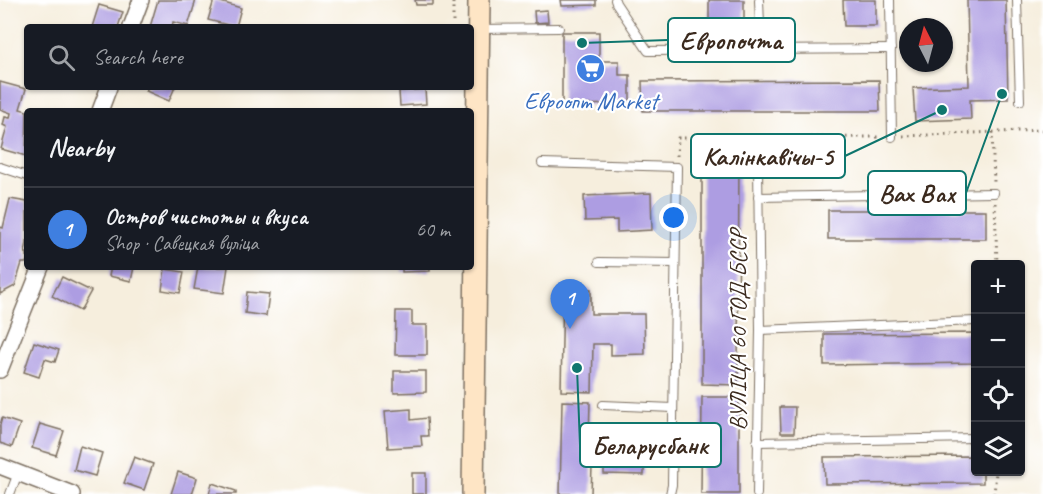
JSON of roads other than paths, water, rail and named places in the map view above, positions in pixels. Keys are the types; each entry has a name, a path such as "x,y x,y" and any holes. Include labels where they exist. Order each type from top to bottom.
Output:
{"main road":[{"path":"473,494 479,0"}],"street":[{"path":"132,24 141,0"},
{"path":"101,108 108,90"},
{"path":"0,370 40,270"},
{"path":"0,466 72,494"}],"lane":[{"path":"615,0 648,51 891,49"},
{"path":"759,0 761,50"},
{"path":"890,0 892,137"},
{"path":"1017,0 1020,101"},
{"path":"478,29 558,28"},
{"path":"542,163 676,167 672,485 670,494"},
{"name":"ВУЛІЦА 60 ГОД БССР","path":"757,494 760,330 758,165"},
{"path":"0,167 24,175"},
{"path":"758,197 994,193"},
{"path":"599,262 675,263"},
{"path":"760,330 971,321"},
{"path":"603,405 673,408"},
{"path":"758,442 971,438"},
{"path":"10,494 18,473"}],"place":[{"name":"Европочта","path":"582,43"},
{"name":"Евроопт Market","path":"591,68"},
{"name":"Вах Вах","path":"1002,94"},
{"name":"Калінкавічы-5","path":"942,110"},
{"name":"Остров чистоты и вкуса","path":"570,329"},
{"name":"Беларусбанк","path":"577,368"}]}
